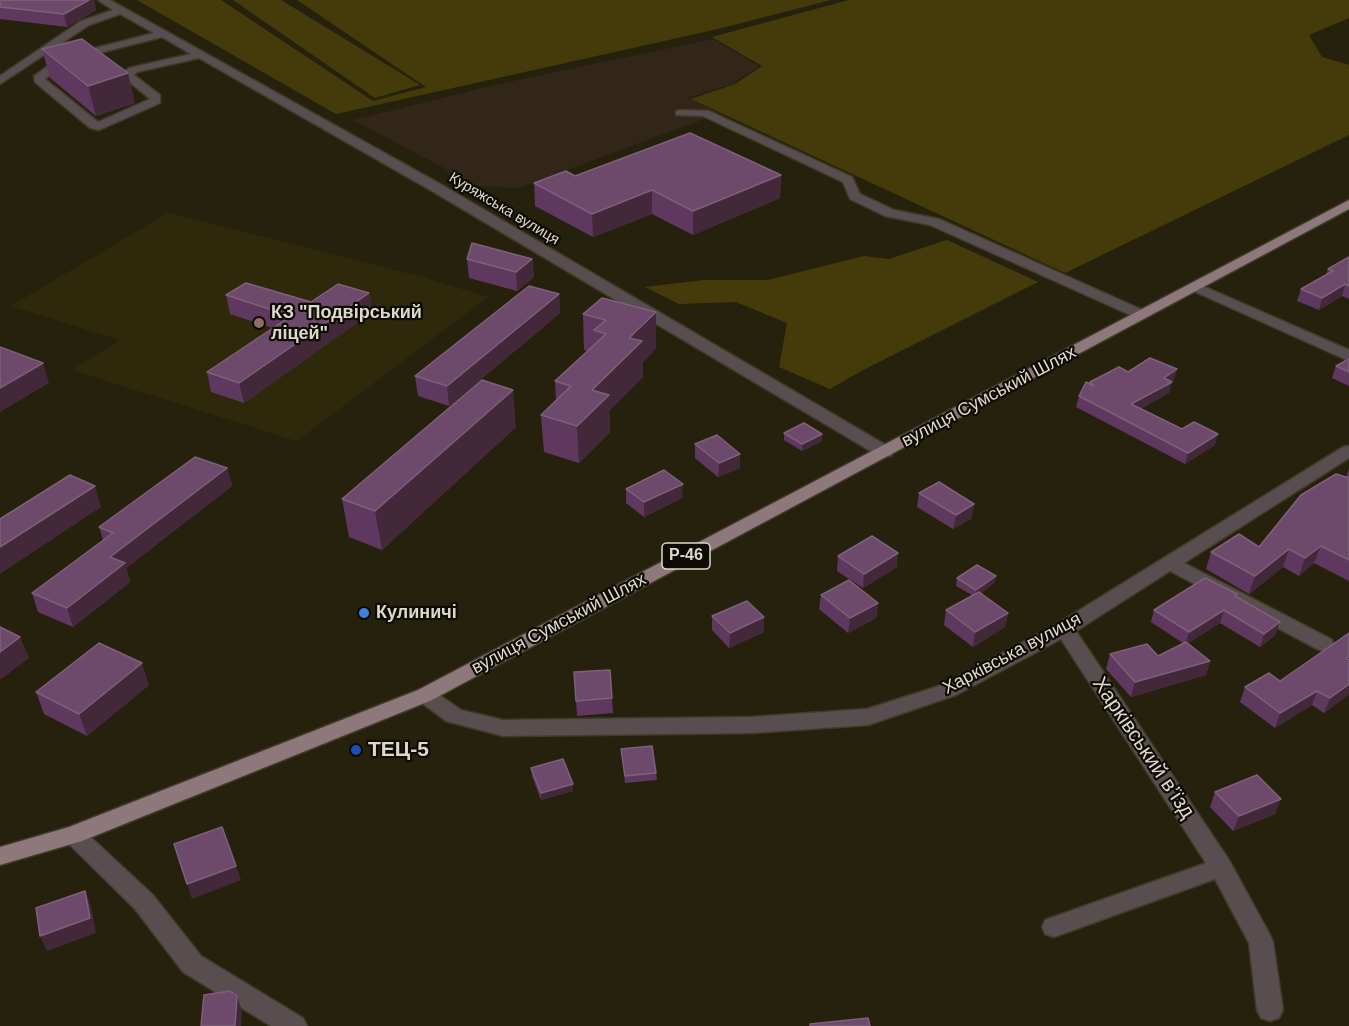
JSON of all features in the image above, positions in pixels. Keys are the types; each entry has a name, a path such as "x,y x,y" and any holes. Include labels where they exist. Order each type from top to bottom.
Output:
{"main road":[{"name":"вулиця Сумський Шлях","path":"0,856 74,835 425,695 1349,204"}],"street":[{"name":"Куряжська вулиця","path":"103,0 437,188 885,452"},
{"path":"0,81 85,24 121,10"},
{"path":"162,34 64,59 40,76 39,80 94,125 99,126 156,101 156,97 128,75 133,70 199,55"},
{"path":"680,113 705,113 848,180 855,196 890,213 934,222 1142,315"},
{"path":"1196,287 1349,356"},
{"name":"Харківська вулиця","path":"425,695 454,716 502,728 751,725 868,717 949,690 1064,629 1172,564 1349,451"},
{"path":"1311,474 1330,483"},
{"path":"1172,564 1324,644"},
{"name":"Харківський в’їзд","path":"1064,629 1221,867 1261,942 1270,1011"},
{"path":"74,835 144,902 192,964 294,1026"},
{"path":"1054,927 1221,867"}],"shaded area":[{"path":"137,0 221,0 373,101 426,87 297,0 831,0 718,29 336,114"},
{"path":"233,0 281,0 420,85 375,98"},
{"path":"849,0 1349,0 1349,18 1309,35 1322,57 1349,65 1349,135 1065,273 691,99 735,84 762,66 712,37"},
{"path":"713,39 759,66 732,84 688,98 720,113 519,188 478,186 353,120 499,84"},
{"name":"КЗ \"Подвірський ліцей\"","path":"168,213 422,277 488,297 297,441 72,370 120,340 11,306"},
{"path":"947,240 1038,282 830,389 779,367 787,323 736,302 679,304 645,287 704,280 768,280 864,256 889,259"}],"building":[{"path":"0,0 89,0 64,14 0,7"},
{"path":"82,39 128,73 88,86 42,49"},
{"path":"690,133 781,175 693,211 652,190 592,214 534,183 566,171 575,176"},
{"path":"472,243 532,259 516,272 467,259"},
{"path":"1349,257 1349,286 1345,284 1322,298 1301,289 1333,271 1328,269"},
{"path":"246,283 311,302 338,284 369,293 239,383 207,372 291,316 226,295"},
{"path":"529,286 559,294 447,386 415,376"},
{"path":"602,298 656,312 629,338 642,341 592,390 609,395 577,426 541,415 571,386 555,381 606,334 594,330 606,320 583,314"},
{"path":"0,347 43,363 0,388"},
{"path":"1150,358 1177,369 1164,378 1172,382 1131,404 1182,429 1194,422 1218,434 1188,453 1079,396 1086,382 1094,386 1090,382 1119,367 1128,372"},
{"path":"1349,359 1349,372 1336,366"},
{"path":"482,380 513,390 375,511 342,499"},
{"path":"804,423 822,434 802,444 784,433"},
{"path":"717,435 740,454 719,463 695,444"},
{"path":"195,457 227,468 110,557 125,563 67,608 32,593 113,533 99,527"},
{"path":"664,470 683,484 644,502 626,489"},
{"path":"1336,474 1349,478 1349,560 1321,546 1305,558 1289,549 1255,576 1211,552 1239,534 1259,547 1301,495"},
{"path":"70,475 95,486 0,547 0,519"},
{"path":"939,482 974,504 956,515 919,493"},
{"path":"872,536 898,553 864,574 838,556"},
{"path":"977,565 996,576 976,590 957,578"},
{"path":"1205,578 1237,594 1235,596 1280,622 1264,634 1224,610 1189,632 1154,610"},
{"path":"849,580 878,603 850,618 821,595"},
{"path":"979,592 1008,613 975,632 946,610"},
{"path":"747,601 764,617 730,633 712,616"},
{"path":"0,627 20,637 0,652"},
{"path":"1349,633 1349,657 1346,658 1349,660 1349,684 1330,698 1317,691 1280,713 1245,687 1269,673 1280,681"},
{"path":"1186,642 1210,661 1135,682 1110,654 1147,644 1158,656"},
{"path":"99,643 142,663 79,714 36,692"},
{"path":"610,670 612,698 576,701 574,672"},
{"path":"652,746 656,773 625,776 621,749"},
{"path":"563,759 573,784 541,793 531,768"},
{"path":"1257,775 1281,799 1239,816 1215,792"},
{"path":"222,827 236,866 187,884 174,844"},
{"path":"85,891 90,918 40,936 36,908"},
{"path":"230,991 237,996 235,1026 201,1026 204,995"},
{"path":"868,1018 870,1026 810,1026 810,1024"}],"place":[{"name":"КЗ \"Подвірський ліцей\"","path":"259,323"},
{"name":"Кулиничі","path":"364,613"},
{"name":"ТЕЦ-5","path":"356,750"}]}
